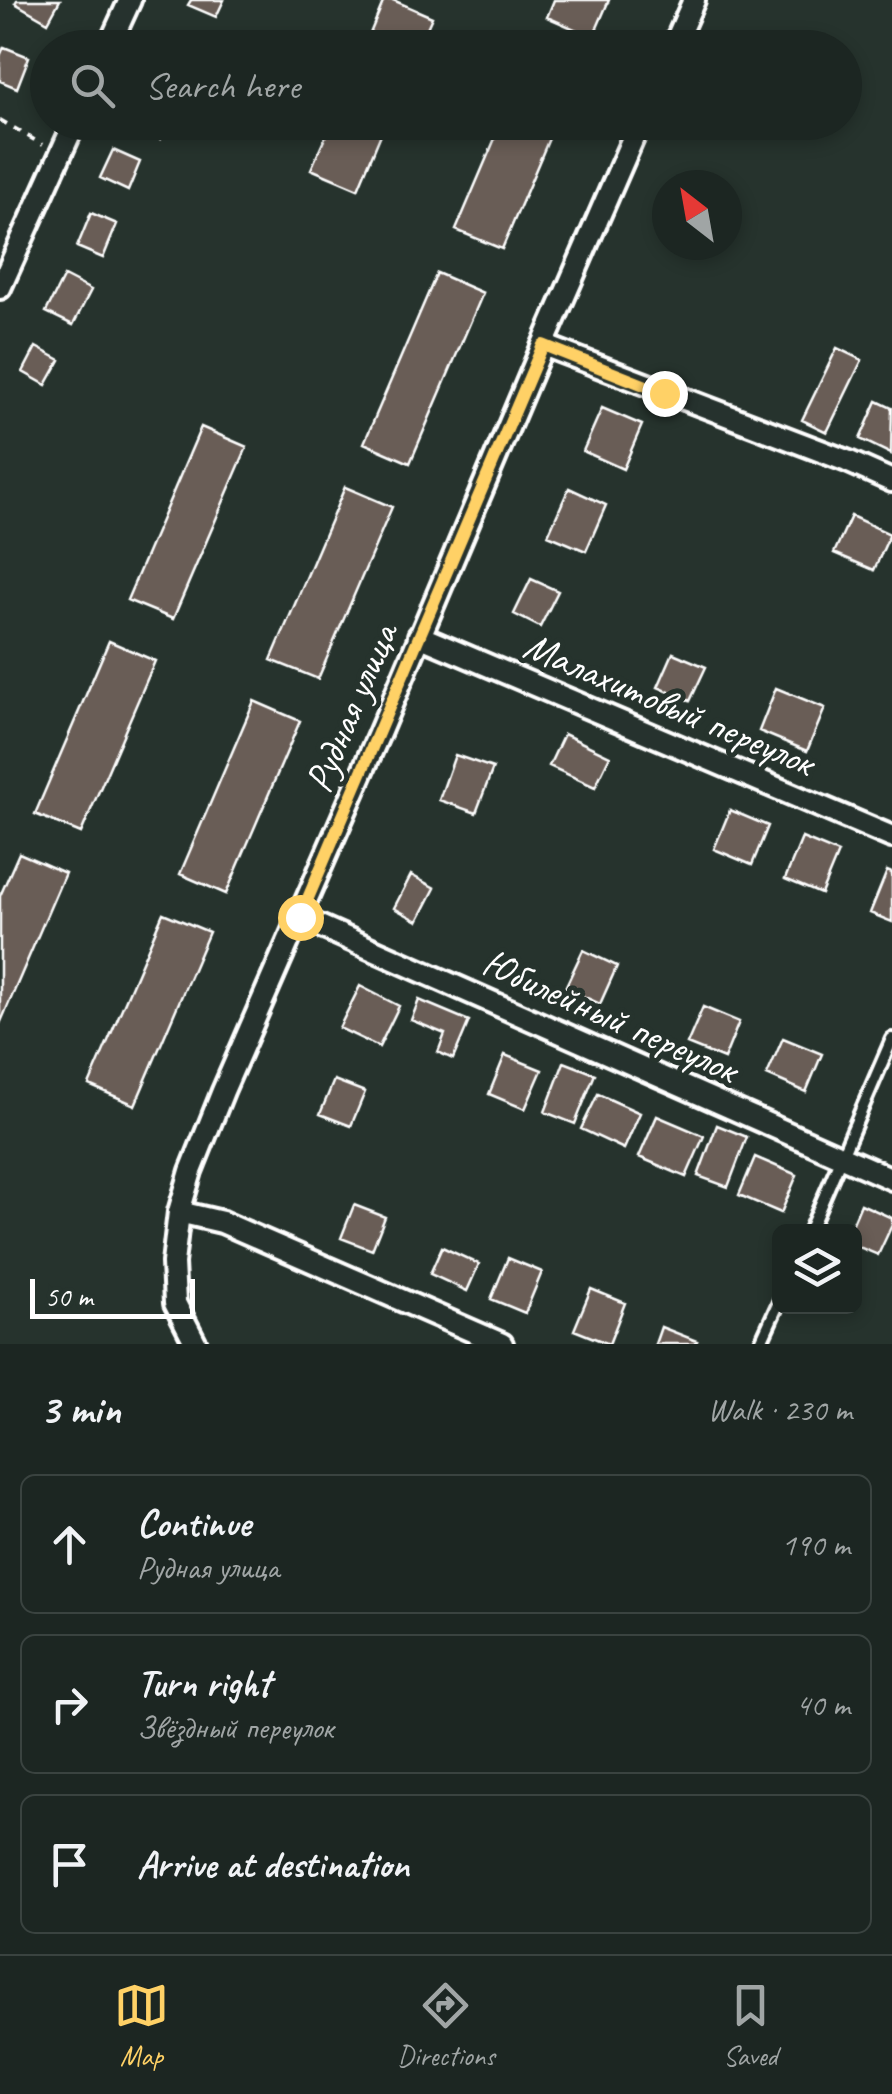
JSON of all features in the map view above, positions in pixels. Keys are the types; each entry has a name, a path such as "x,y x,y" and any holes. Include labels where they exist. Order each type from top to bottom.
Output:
{"street":[{"path":"116,30 130,0"},
{"path":"682,30 694,0"},
{"path":"0,288 66,140"},
{"name":"Рудная улица","path":"196,1344 175,1302 179,1212 191,1171 632,140"},
{"path":"543,345 847,461 892,482"},
{"name":"Малахитовый переулок","path":"419,636 892,837"},
{"name":"Юбилейный переулок","path":"300,917 892,1178"},
{"path":"179,1212 222,1222 502,1344"}],"lane":[{"path":"813,1224 892,1039"},
{"path":"760,1344 774,1314"}],"path":[{"path":"0,120 30,138"},
{"path":"34,140 60,155"}],"building":[{"path":"60,0 48,22 15,3"},
{"path":"191,0 224,0 216,17 188,5"},
{"path":"384,0 393,0 432,17 426,30 372,30"},
{"path":"554,0 609,0 596,30 577,30 547,17"},
{"path":"4,47 29,57 17,88 0,81"},
{"path":"324,140 378,140 358,189 311,169"},
{"path":"494,140 548,140 502,249 456,230"},
{"path":"113,150 140,162 128,191 100,178"},
{"path":"91,213 117,224 103,258 77,247"},
{"path":"437,273 483,293 410,463 364,443"},
{"path":"64,276 91,290 73,325 46,312"},
{"path":"36,347 60,360 46,385 23,372"},
{"path":"837,348 862,360 827,432 802,420"},
{"path":"877,401 892,408 891,454 860,439"},
{"path":"602,408 642,425 623,469 583,451"},
{"path":"201,427 247,447 173,619 127,600"},
{"path":"345,487 392,507 318,679 271,660"},
{"path":"569,488 606,505 586,551 548,535"},
{"path":"851,516 890,534 874,570 834,553"},
{"path":"531,579 558,591 540,627 514,614"},
{"path":"109,641 155,661 81,833 35,814"},
{"path":"673,653 706,667 690,701 658,687"},
{"path":"776,688 825,708 807,751 759,731"},
{"path":"254,701 300,721 226,894 180,874"},
{"path":"564,734 610,756 595,787 549,766"},
{"path":"455,755 493,768 476,813 439,800"},
{"path":"730,810 768,826 752,865 714,849"},
{"path":"802,838 838,853 821,894 785,879"},
{"path":"19,853 65,873 0,1024 0,896"},
{"path":"887,871 892,873 892,922 870,913"},
{"path":"411,875 435,888 418,921 394,908"},
{"path":"163,913 209,932 135,1105 89,1085"},
{"path":"583,950 617,966 600,1004 565,988"},
{"path":"360,986 399,1006 379,1047 339,1028"},
{"path":"419,1000 469,1021 453,1059 438,1052 445,1034 411,1020"},
{"path":"703,1007 739,1022 724,1059 687,1044"},
{"path":"783,1038 822,1054 806,1092 767,1075"},
{"path":"505,1055 542,1070 525,1109 489,1094"},
{"path":"564,1062 595,1074 575,1124 545,1112"},
{"path":"334,1080 365,1092 351,1126 320,1114"},
{"path":"598,1094 640,1113 624,1149 581,1129"},
{"path":"657,1116 704,1136 686,1177 639,1157"},
{"path":"717,1125 747,1137 728,1187 698,1176"},
{"path":"755,1157 797,1175 781,1213 739,1195"},
{"path":"861,1204 892,1218 878,1255 862,1248 862,1224 852,1224"},
{"path":"354,1205 385,1217 372,1250 341,1238"},
{"path":"442,1247 479,1264 467,1291 430,1274"},
{"path":"508,1258 542,1272 525,1313 491,1299"},
{"path":"591,1289 625,1303 609,1344 574,1330"},
{"path":"661,1327 697,1341 655,1344"}],"route":[{"path":"300,917 543,345 664,393"}]}
